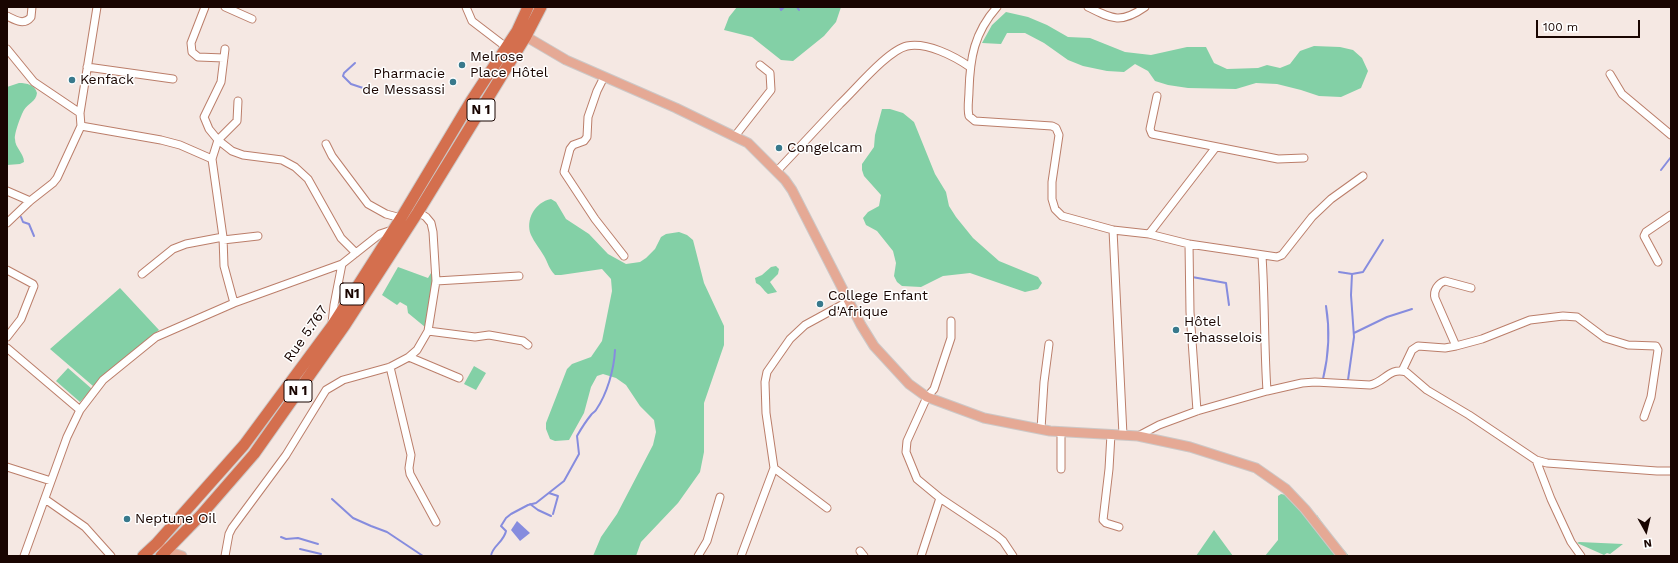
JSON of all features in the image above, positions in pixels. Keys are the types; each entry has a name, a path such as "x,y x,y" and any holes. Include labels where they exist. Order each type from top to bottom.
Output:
{"highway":[{"name":"Rue 5.767","path":"143,556 157,543 244,445 332,326 392,230 402,218 506,47 521,34 528,7"},
{"name":"N 1","path":"164,553 201,515 254,454 345,325 418,212 521,34 541,7"}],"main road":[{"path":"521,34 566,60 676,108 748,143 776,171 792,190 874,346 908,384 927,397 993,420 1061,432 1138,436 1190,447 1248,465 1262,471 1286,489 1305,509 1342,556"},
{"path":"157,543 164,553 182,556"}],"street":[{"path":"7,16 25,22 30,17 32,7"},
{"path":"7,223 57,178 81,126 80,114 97,7"},
{"path":"205,7 191,43 192,52 198,57 224,58"},
{"path":"225,7 252,19"},
{"path":"466,7 472,21 506,47"},
{"path":"997,7 988,18 976,40 970,67 968,113 971,119 1052,126 1056,128 1059,135 1052,182 1052,199 1055,209 1062,216 1113,230 1149,234 1189,244 1262,256 1277,257 1282,255 1312,217 1331,199 1363,176"},
{"path":"1088,7 1114,19 1128,17 1145,7"},
{"path":"776,171 879,64 902,48 916,46 940,50 951,54 970,67"},
{"path":"7,49 34,82 80,114"},
{"path":"225,49 220,82 204,117 209,129 218,140 238,153 282,160 295,167 308,179 341,238 356,253"},
{"path":"735,136 770,90 770,73 760,64"},
{"path":"87,67 173,79"},
{"path":"1610,74 1622,94 1671,135"},
{"path":"604,77 597,91 588,117 587,137 584,141 573,145 570,149 564,172 595,219 624,256"},
{"path":"1156,96 1150,129 1152,134 1278,159 1304,158"},
{"path":"234,303 224,266 223,239 212,159 218,140 237,121 238,101"},
{"path":"81,126 161,140 180,145 212,159"},
{"path":"326,144 332,156 368,204 386,214 402,218"},
{"path":"1149,234 1216,147"},
{"path":"7,191 30,201"},
{"path":"225,556 229,534 232,528 286,455 326,390 342,380 390,367 409,357 417,350 428,331 436,281 433,232 431,223 426,217 418,212"},
{"path":"1658,262 1644,236 1646,232 1671,215"},
{"path":"24,556 67,437 80,410 104,380 152,340 164,333 234,303 342,264 380,234 392,230"},
{"path":"1113,230 1123,435"},
{"path":"142,274 173,249 186,244 258,236"},
{"path":"1189,244 1190,312 1197,411"},
{"path":"1262,256 1265,299 1264,349 1267,391"},
{"path":"332,326 333,309 342,264"},
{"path":"7,270 33,284 34,286 21,319 7,337"},
{"path":"436,281 519,276"},
{"path":"1456,346 1435,298 1435,290 1442,282 1445,281 1471,288"},
{"path":"741,556 774,468 766,413 765,382 767,372 790,339 805,324 849,301"},
{"path":"1402,371 1415,347 1444,348 1456,346 1482,339 1530,320 1568,315 1577,317 1605,338 1628,345 1656,346 1658,350 1651,397 1644,417"},
{"path":"951,321 952,332 950,345 934,389 927,397 907,441 906,452 914,476 940,498 997,536 1003,541 1013,556"},
{"path":"428,331 475,336 489,335 528,344"},
{"path":"1041,429 1044,382 1049,344"},
{"path":"7,348 80,410"},
{"path":"409,357 459,378"},
{"path":"390,367 411,455 408,468 421,497 436,522"},
{"path":"1138,436 1159,425 1197,411 1267,391 1308,382 1370,384 1377,382 1394,371 1402,371 1406,372 1427,390 1469,415 1536,460 1547,463 1571,465 1671,471"},
{"path":"1061,432 1061,469"},
{"path":"1111,434 1109,469 1103,520 1106,523 1119,527"},
{"path":"1536,460 1551,499 1571,542 1581,556"},
{"path":"7,467 51,481"},
{"path":"774,468 827,508"},
{"path":"698,556 707,541 720,497"},
{"path":"921,556 940,498"},
{"path":"45,499 85,527 111,556"}],"green space":[{"path":"737,7 841,7 836,22 824,36 793,61 781,60 752,37 724,30 729,17"},
{"path":"1006,12 1028,17 1047,25 1068,37 1090,38 1125,52 1151,55 1187,47 1206,47 1214,63 1227,69 1258,68 1267,65 1280,68 1290,64 1300,51 1314,46 1340,47 1353,50 1362,58 1368,71 1361,88 1341,97 1319,96 1277,84 1256,83 1236,89 1188,88 1168,85 1155,81 1148,71 1135,64 1124,72 1107,71 1083,66 1068,60 1044,43 1025,33 1007,33 1001,44 982,43 992,25"},
{"path":"19,83 30,85 36,90 37,93 34,100 24,110 15,137 15,142 23,156 24,162 20,164 7,165 7,87"},
{"path":"882,109 890,109 903,113 914,122 935,174 946,192 949,206 973,238 999,261 1038,277 1042,283 1038,289 1025,292 970,273 943,276 921,287 902,286 897,282 894,276 896,263 893,251 877,231 866,225 863,218 868,212 879,206 881,195 864,176 862,164 874,147 875,135"},
{"path":"551,199 556,202 566,219 589,234 608,254 626,264 640,262 646,258 655,249 661,237 666,234 679,232 687,235 693,240 704,283 724,326 724,345 704,403 704,452 700,472 678,503 641,542 636,556 593,556 601,537 617,514 653,445 656,432 654,420 640,406 626,385 616,378 603,374 597,376 591,387 584,413 569,440 555,441 550,439 546,429 546,423 567,369 572,364 591,357 602,341 612,291 611,279 602,269 561,275 555,275 551,270 531,235 529,223 530,218 536,208 545,201"},
{"path":"776,266 779,269 778,274 770,282 777,292 768,294 756,283 755,278 762,275 771,267"},
{"path":"398,267 428,278 431,273 435,275 425,327 408,313 407,306 400,302 397,305 382,295"},
{"path":"120,288 159,330 93,386 50,349"},
{"path":"474,366 486,373 476,390 464,384"},
{"path":"68,368 92,389 80,402 56,381"},
{"path":"1281,494 1286,495 1310,518 1317,515 1349,556 1265,556 1278,540 1278,496"},
{"path":"1214,530 1233,556 1196,556"},
{"path":"1577,543 1623,544 1610,554 1607,553 1604,555"}],"water":[{"path":"517,521 530,533 520,541 511,530"}],"waterway":[{"path":"780,7 781,10 784,7"},
{"path":"355,63 344,73 343,76 351,84 366,89"},
{"path":"1661,170 1671,157"},
{"path":"21,217 23,222 29,224 34,236"},
{"path":"1339,272 1352,274 1363,272 1383,240"},
{"path":"1348,380 1354,337 1351,295 1352,274"},
{"path":"1192,277 1226,283 1229,305"},
{"path":"1323,379 1327,360 1328,342 1326,306"},
{"path":"1354,333 1387,317 1412,309"},
{"path":"491,556 493,549 505,535 506,531 501,526 506,518 528,505 536,503 564,481 579,454 577,436 591,414 600,404 607,389 615,350"},
{"path":"549,493 558,496 553,514"},
{"path":"332,499 353,518 387,532 423,556"},
{"path":"530,504 538,510 551,516"},
{"path":"281,537 286,539 298,538 318,544"},
{"path":"300,549 321,554"}],"place":[{"name":"Melrose Place Hôtel","path":"462,65"},
{"name":"Kenfack","path":"72,80"},
{"name":"Pharmacie de Messassi","path":"453,82"},
{"name":"Congelcam","path":"779,148"},
{"name":"College Enfant d'Afrique","path":"820,304"},
{"name":"Hôtel Tehasselois","path":"1176,330"},
{"name":"Neptune Oil","path":"127,519"}]}
